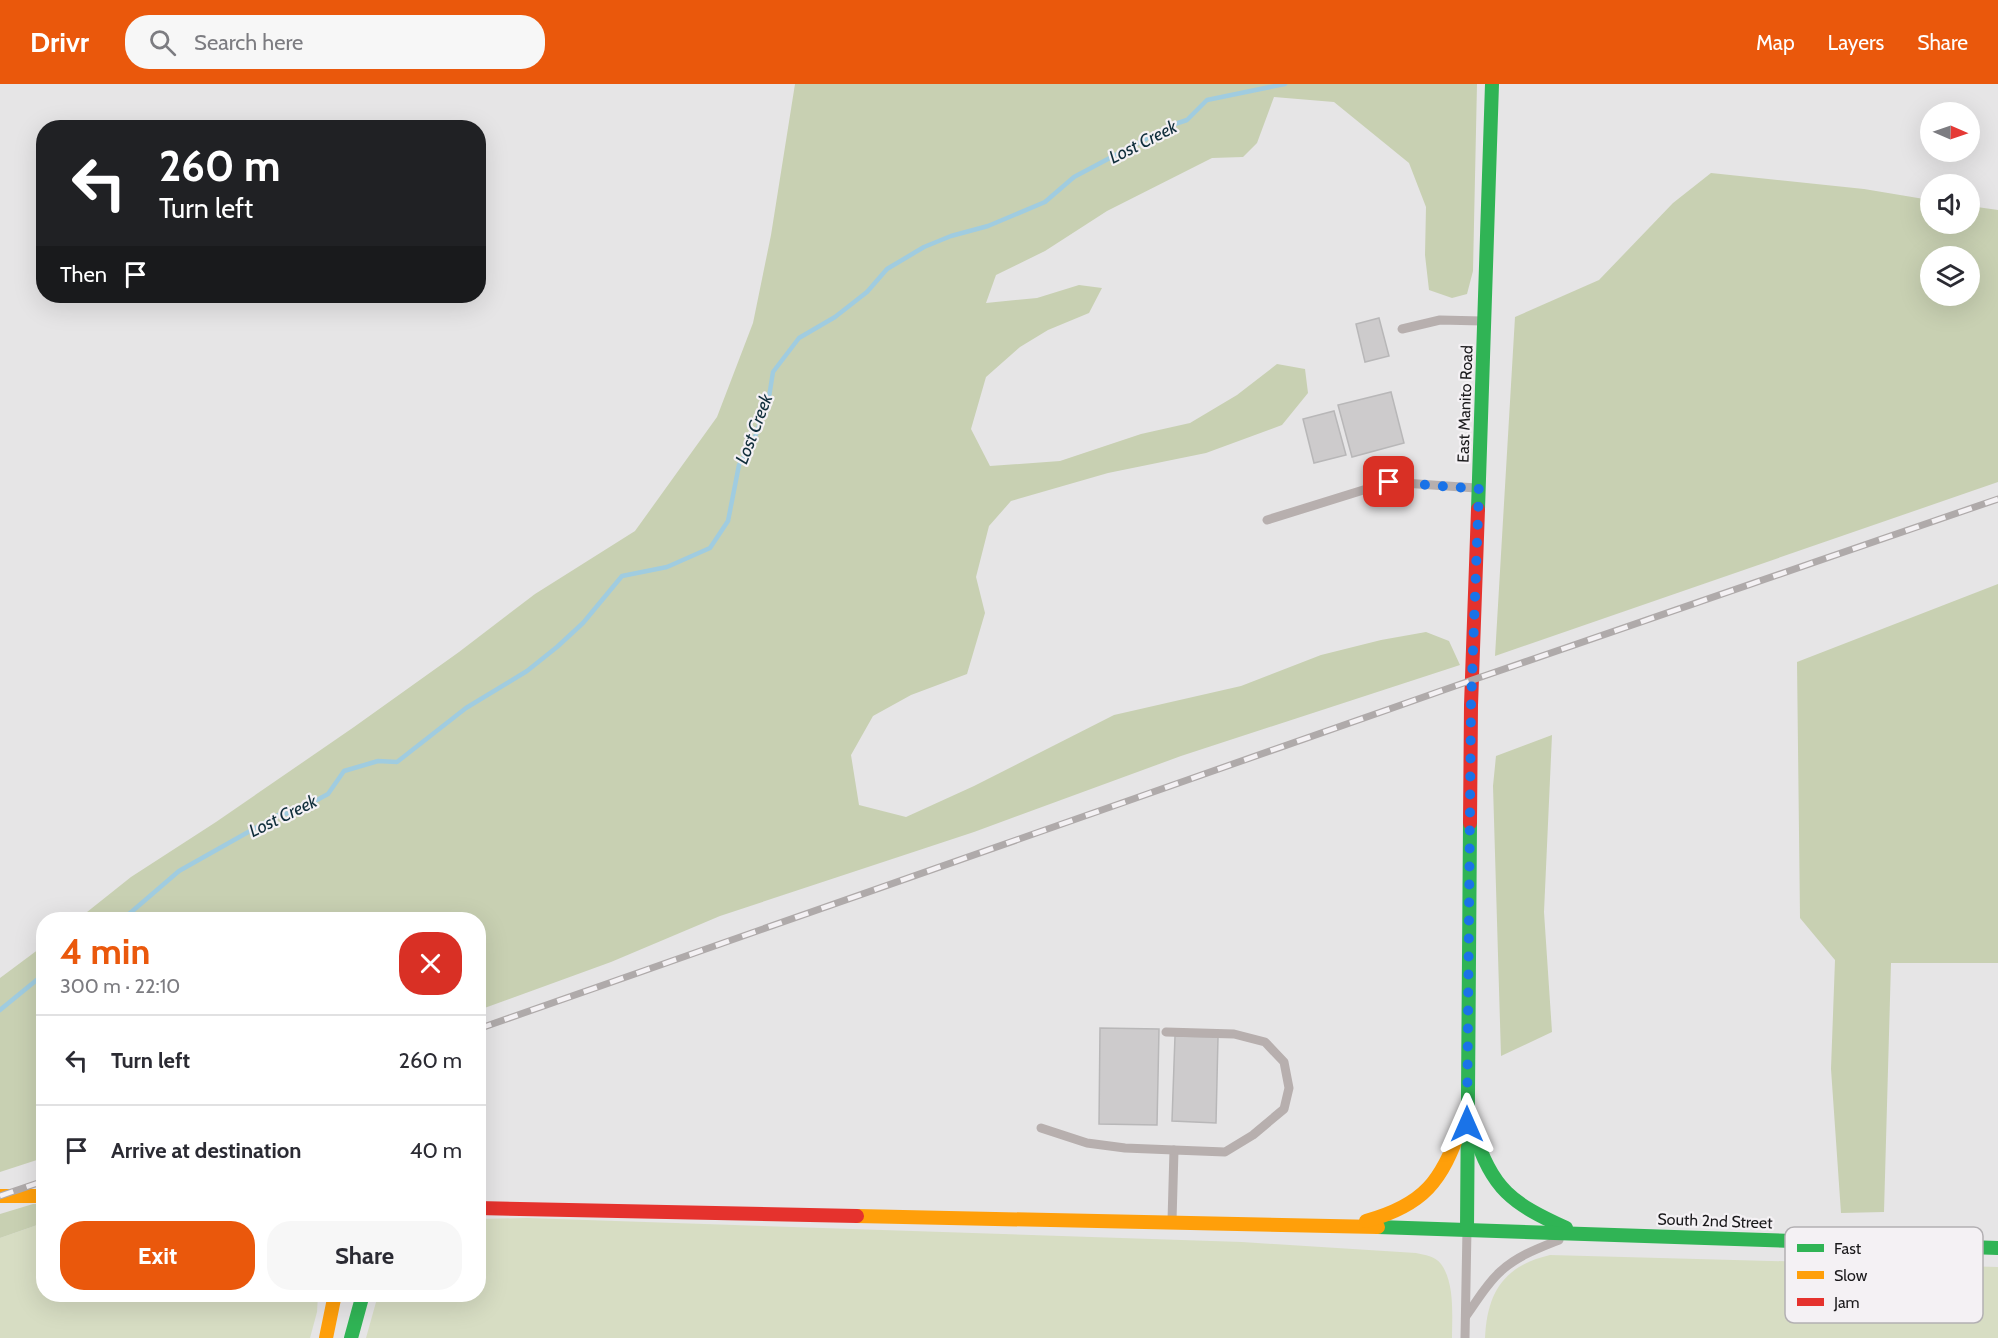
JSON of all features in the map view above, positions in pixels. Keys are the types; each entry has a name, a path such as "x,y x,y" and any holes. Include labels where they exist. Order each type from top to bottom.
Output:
{"main road":[{"name":"East Manito Road","path":"1467,1229 1471,705 1492,84"},
{"path":"486,1208 1338,1227 1386,1217 1408,1205 1430,1188 1446,1168 1468,1103"},
{"path":"1468,1103 1479,1149 1486,1167 1498,1186 1523,1207 1577,1232"},
{"path":"0,1196 36,1196"},
{"name":"South 2nd Street","path":"1338,1227 1577,1232 1785,1240"},
{"name":"South 2nd Street","path":"1983,1247 1998,1248"},
{"path":"326,1338 333,1302"},
{"path":"351,1338 361,1302"}],"lane":[{"path":"1402,329 1440,320 1484,321"},
{"path":"1267,520 1389,482 1479,489"},
{"path":"1041,1128 1087,1143 1125,1148 1225,1152 1253,1136 1284,1108 1289,1088 1284,1062 1265,1042 1234,1034 1166,1032"},
{"path":"1172,1224 1174,1150"},
{"path":"1465,1338 1467,1229"},
{"path":"1466,1316 1492,1280 1511,1263 1577,1232"}],"green space":[{"path":"795,84 1477,84 1473,271 1467,294 1452,298 1429,290 1425,255 1426,207 1409,163 1334,102 1274,97 1257,143 1243,157 1212,158 1107,211 1045,251 996,275 986,303 1037,298 1079,285 1102,288 1089,313 1048,330 1020,347 986,377 971,429 990,466 1060,461 1141,434 1190,423 1237,395 1277,364 1305,369 1308,393 1282,425 1206,453 1108,473 1011,501 989,526 976,577 985,613 967,674 911,695 873,716 851,755 859,805 906,817 974,786 1114,715 1241,686 1321,655 1381,640 1426,632 1449,641 1460,665 1181,756 974,832 720,916 611,962 486,1007 486,912 87,912 131,877 216,822 354,727 535,594 635,531 717,417 753,323 771,235"},
{"path":"1711,173 1864,189 1920,198 1920,234 1980,234 1980,207 1998,210 1998,482 1495,656 1515,317 1599,280 1673,203"},
{"path":"1998,584 1998,963 1891,963 1884,1212 1841,1213 1831,1069 1835,960 1800,918 1797,662"},
{"path":"1552,735 1544,912 1552,1032 1501,1056 1493,786 1496,756"},
{"path":"36,951 36,1160 0,1172 0,978"},
{"path":"36,1204 36,1225 0,1238 0,1214"},
{"path":"527,1218 1242,1242 1416,1253 1436,1259 1449,1280 1452,1300 1452,1338 366,1338 376,1302 486,1302 486,1219"},
{"path":"36,1225 36,1302 318,1302 310,1338 0,1338 0,1238"},
{"path":"1550,1255 1785,1261 1785,1323 1983,1323 1983,1267 1998,1267 1998,1338 1485,1338 1486,1322 1494,1294 1510,1274 1534,1260"}],"building":[{"path":"1379,318 1389,356 1365,362 1356,324"},
{"path":"1391,392 1404,443 1352,457 1338,405"},
{"path":"1334,411 1346,455 1314,463 1303,419"},
{"path":"1100,1028 1159,1029 1157,1125 1099,1124"},
{"path":"1175,1036 1218,1037 1216,1123 1172,1121"}],"waterway":[{"name":"Lost Creek","path":"131,912 179,871 282,813 291,814 328,794 344,771 378,761 397,762 466,708 527,671 557,647 583,623 622,576 667,567 710,548 728,521 739,465 755,437 769,397 773,372 799,338 835,317 867,292 887,269 924,247 951,236 988,226 1045,202 1074,177 1172,125 1187,120 1207,100 1285,84"},
{"name":"Lost Creek","path":"0,1010 36,981"}],"railway":[{"path":"486,1026 1455,686 1998,499"},
{"path":"0,1196 36,1184"}],"traffic: fast":[{"path":"1478,509 1492,84"},
{"path":"1467,1229 1470,823"},
{"path":"1474,1131 1488,1167 1506,1192 1532,1211 1566,1228"},
{"path":"1378,1227 1785,1241"},
{"path":"1983,1247 1998,1248"},
{"path":"351,1338 361,1302"}],"traffic: slow":[{"path":"1366,1221 1403,1207 1428,1188 1446,1162 1461,1126"},
{"path":"0,1196 36,1196"},
{"path":"857,1216 1378,1227"},
{"path":"326,1338 333,1302"}],"traffic: jam":[{"path":"1470,823 1471,705 1478,509"},
{"path":"486,1208 857,1216"}],"route":[{"path":"1389,482 1479,489 1471,705 1467,1124"}]}
